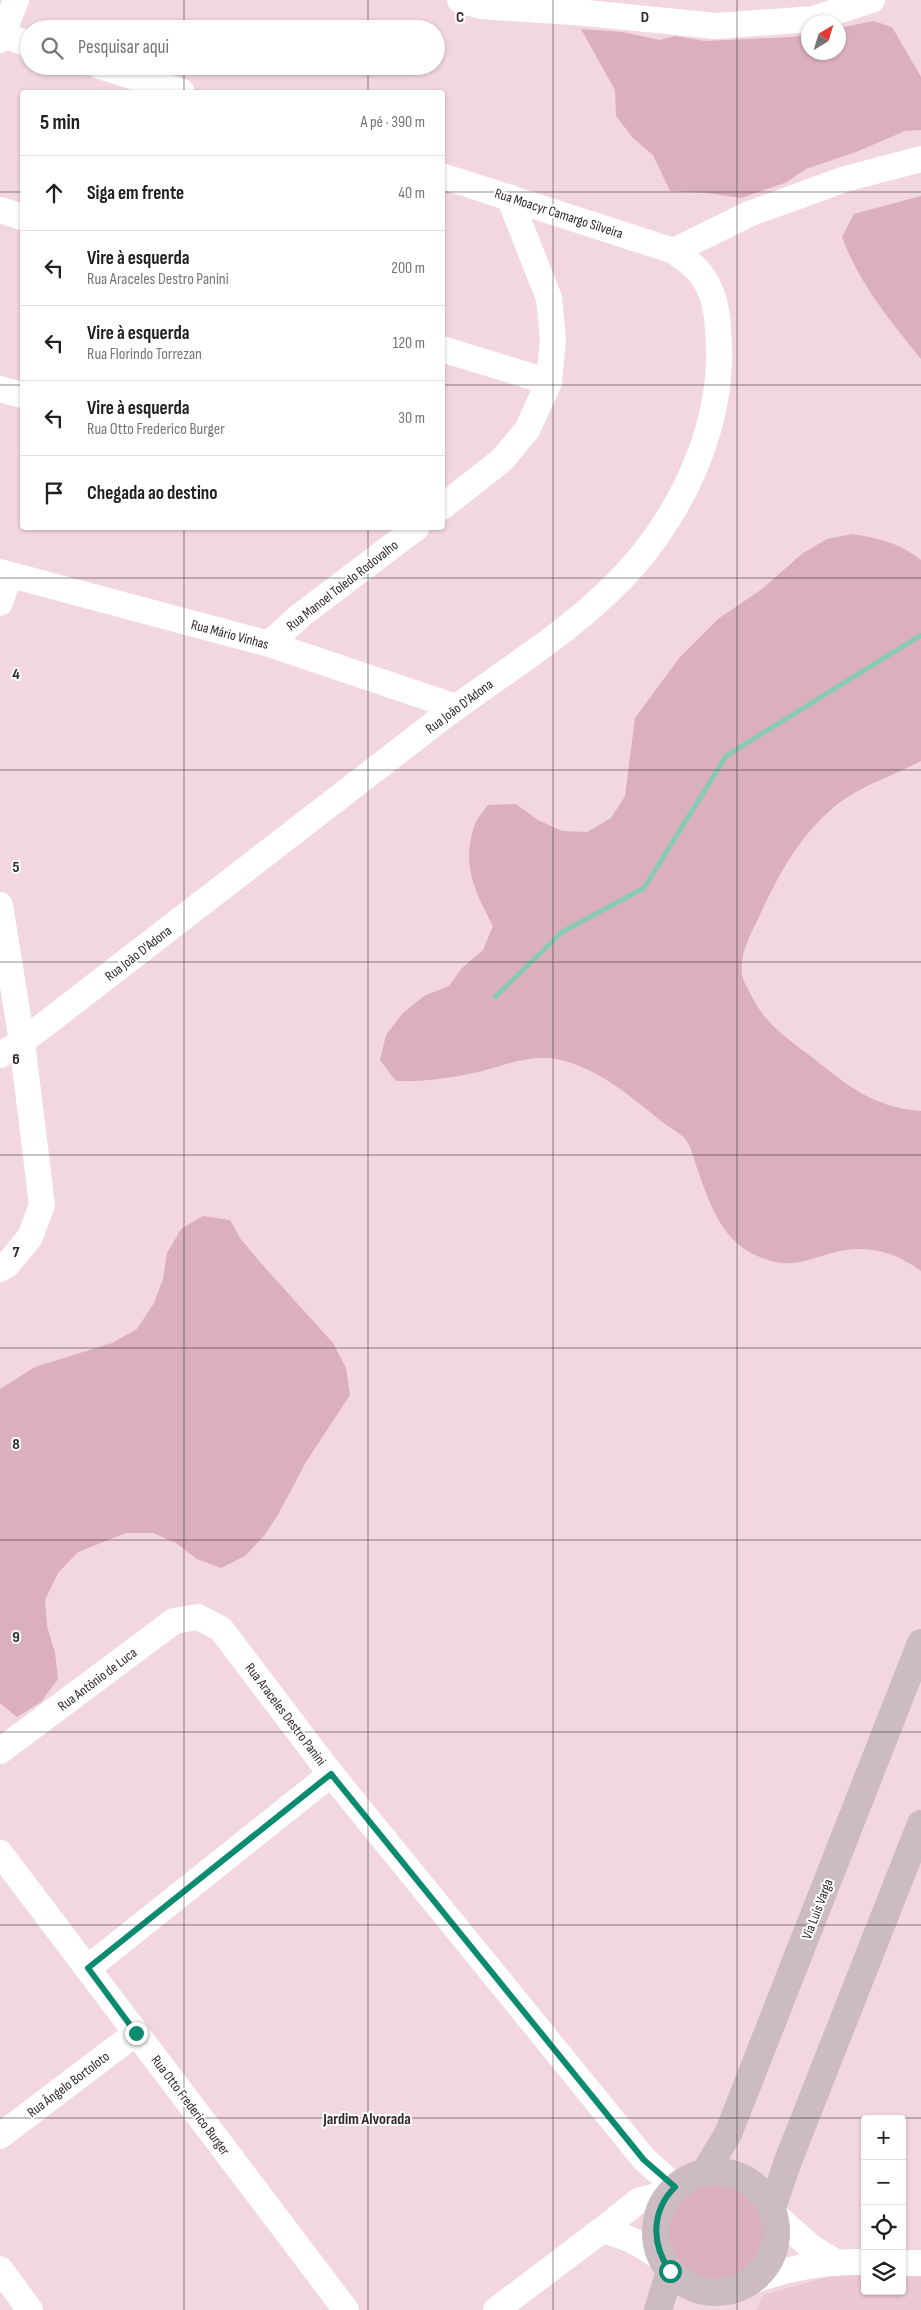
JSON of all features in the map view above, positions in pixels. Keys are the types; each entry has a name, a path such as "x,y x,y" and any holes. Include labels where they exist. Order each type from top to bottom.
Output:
{"main road":[{"name":"Via Luís Varga","path":"705,2172 728,2134 921,1643"},
{"path":"773,2211 788,2161 921,1824"},
{"path":"705,2172 725,2172 745,2178 761,2191 773,2211 777,2232 774,2251 765,2268 748,2283 730,2291 714,2292 697,2289 682,2282 666,2265 655,2237 658,2213 672,2190 705,2172"},
{"path":"658,2310 666,2265"},
{"path":"734,2310 748,2283"}],"street":[{"path":"16,0 1,37 20,42"},
{"path":"473,2 716,26 813,18 872,0"},
{"path":"128,75 176,90"},
{"path":"674,251 750,214 845,178 921,159"},
{"name":"Rua Moacyr Camargo Silveira","path":"445,177 674,251"},
{"path":"445,505 502,460 527,430 548,382 553,339 549,298 509,197"},
{"path":"0,210 20,216"},
{"name":"Rua João D'Adona","path":"11,1049 456,708 590,609 634,565 672,514 698,463 714,410 720,349 716,302 700,272 674,251"},
{"path":"445,349 548,382"},
{"path":"0,389 20,395"},
{"name":"Rua Manoel Toledo Rodovalho","path":"269,644 300,615 413,530"},
{"path":"0,602 4,573"},
{"name":"Rua Mário Vinhas","path":"4,573 269,644 456,708"},
{"path":"0,905 11,1049 42,1204 30,1237 7,1264 0,1269"},
{"name":"Rua Antônio de Luca","path":"0,1751 174,1622 198,1617"},
{"name":"Rua Araceles Destro Panini","path":"198,1617 221,1629 331,1774 644,2160 672,2190"},
{"path":"88,1968 331,1774"},
{"name":"Rua Otto Frederico Burger","path":"0,1853 346,2310"},
{"name":"Rua Ângelo Bortoloto","path":"0,2136 136,2033"},
{"path":"496,2310 602,2230 638,2200 672,2190"},
{"path":"773,2211 811,2246 834,2261"},
{"path":"602,2230 624,2235 642,2243 666,2265"},
{"path":"748,2283 783,2271 834,2261 861,2262"},
{"path":"906,2263 921,2263"},
{"path":"0,2269 30,2310"}],"shaded area":[{"path":"874,21 892,27 921,77 921,130 905,131 856,152 806,169 787,182 741,198 707,193 670,191 653,155 633,138 616,116 615,90 581,29 622,32 660,40 675,36 705,41 801,35 801,60 846,60 846,27"},
{"path":"921,196 921,359 866,286 842,237 854,214"},
{"path":"852,534 871,537 897,545 921,560 921,761 854,793 834,807 809,832 780,874 745,947 741,968 745,982 760,1011 781,1033 860,1092 888,1105 921,1111 921,1271 898,1257 864,1249 840,1251 794,1263 782,1263 753,1254 732,1238 717,1217 691,1149 684,1137 614,1085 600,1076 571,1063 546,1058 526,1059 448,1078 396,1081 380,1060 386,1035 403,1013 424,996 449,986 462,968 483,950 493,926 472,879 469,854 470,841 475,824 488,805 516,804 538,820 562,831 587,832 611,818 625,796 635,718 680,657 718,619 762,589 803,553 827,539"},
{"path":"203,1216 230,1220 240,1238 258,1260 333,1343 346,1368 350,1395 306,1462 279,1513 264,1536 245,1556 221,1568 197,1559 176,1543 153,1533 126,1533 78,1552 58,1573 45,1600 47,1626 55,1653 58,1679 41,1702 17,1717 0,1703 0,1389 35,1367 112,1343 137,1329 154,1303 163,1279 167,1253 181,1229"},
{"path":"717,2182 736,2186 752,2196 762,2212 766,2231 762,2250 752,2266 736,2276 717,2280 698,2276 682,2266 672,2250 668,2231 672,2212 682,2196 698,2186"},
{"path":"856,2269 861,2270 861,2295 906,2295 906,2274 921,2275 921,2310 757,2310 763,2295"}],"waterway":[{"path":"495,997 562,932 644,888 726,756 921,635"}],"district":[{"name":"Jardim Alvorada","path":"367,2118"}],"route":[{"path":"136,2033 88,1968 331,1774 644,2160 675,2187 658,2213 655,2237 662,2260 670,2271"}]}
